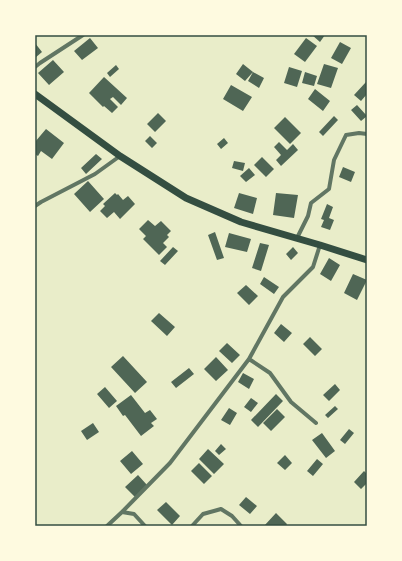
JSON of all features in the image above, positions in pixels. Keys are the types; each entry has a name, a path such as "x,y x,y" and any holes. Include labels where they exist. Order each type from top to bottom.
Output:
{"main road":[{"path":"35,94 120,156 186,198 241,222 320,244 367,260"}],"street":[{"path":"35,67 82,35"},
{"path":"297,238 308,216 311,203 329,189 334,160 346,135 359,132 367,134"},
{"path":"35,206 95,174 120,156"},
{"path":"107,526 170,463 248,359 283,296 313,267 320,244"},
{"path":"248,359 270,373 291,402 316,423"},
{"path":"192,526 203,514 220,509 232,516 241,526"},
{"path":"122,512 134,514 145,526"}],"building":[{"path":"312,35 325,35 320,42"},
{"path":"90,38 98,48 82,60 74,51"},
{"path":"306,38 317,46 305,62 294,54"},
{"path":"340,42 351,48 342,64 331,58"},
{"path":"35,43 42,52 35,58"},
{"path":"53,60 64,72 49,85 38,73"},
{"path":"243,64 253,72 245,81 236,74"},
{"path":"324,64 338,68 331,88 317,84"},
{"path":"116,65 119,69 110,77 107,73"},
{"path":"289,67 302,71 297,87 284,83"},
{"path":"253,72 264,78 259,88 248,81"},
{"path":"305,72 317,76 314,86 302,83"},
{"path":"104,77 127,98 121,105 113,97 110,99 118,107 112,113 104,106 103,107 89,93"},
{"path":"366,82 367,94 361,101 354,95"},
{"path":"231,85 252,97 243,111 223,99"},
{"path":"315,89 330,101 323,111 308,99"},
{"path":"357,105 367,116 361,121 351,110"},
{"path":"158,113 166,121 155,132 147,124"},
{"path":"334,116 338,120 323,136 319,132"},
{"path":"285,117 301,133 290,144 274,128"},
{"path":"46,129 64,143 52,159 41,151 38,156 35,154 35,142"},
{"path":"150,136 157,143 152,148 145,141"},
{"path":"224,138 228,143 221,149 217,144"},
{"path":"279,142 287,150 293,144 298,150 281,166 276,160 281,155 274,147"},
{"path":"96,154 102,159 86,174 81,168"},
{"path":"262,157 274,169 266,177 254,165"},
{"path":"234,161 245,163 243,171 232,168"},
{"path":"343,167 355,172 351,182 339,177"},
{"path":"249,168 255,175 246,182 240,176"},
{"path":"88,181 104,199 90,212 74,194"},
{"path":"115,193 117,195 118,194 123,200 128,196 135,204 120,219 114,212 107,218 100,211 105,206 103,204"},
{"path":"239,193 257,198 253,214 234,208"},
{"path":"276,193 298,195 294,218 273,215"},
{"path":"327,204 333,207 329,218 334,220 330,230 321,227 324,220 321,219"},
{"path":"148,220 155,226 161,221 171,231 167,235 169,237 163,243 167,247 159,255 143,239 146,236 139,229"},
{"path":"215,232 224,258 217,260 208,235"},
{"path":"229,233 251,239 247,252 225,247"},
{"path":"260,243 269,245 261,271 252,268"},
{"path":"173,247 178,251 165,265 160,261"},
{"path":"293,247 298,253 291,260 286,254"},
{"path":"329,258 340,265 331,281 320,274"},
{"path":"353,274 367,280 357,300 344,293"},
{"path":"264,277 279,287 274,294 260,284"},
{"path":"246,285 258,296 249,305 237,293"},
{"path":"159,313 175,327 167,336 151,321"},
{"path":"281,324 292,333 284,342 274,333"},
{"path":"310,337 322,349 315,356 303,344"},
{"path":"227,343 240,355 232,363 219,351"},
{"path":"123,356 147,382 135,393 111,367"},
{"path":"216,357 228,370 216,381 204,369"},
{"path":"189,368 194,374 176,388 171,382"},
{"path":"243,373 254,379 249,389 238,382"},
{"path":"335,384 340,390 329,401 323,395"},
{"path":"105,387 117,401 109,408 97,394"},
{"path":"276,394 283,401 258,427 251,420"},
{"path":"131,395 145,413 150,410 157,419 151,423 154,426 141,436 116,406"},
{"path":"251,398 258,403 251,412 244,407"},
{"path":"335,406 338,409 328,418 325,415"},
{"path":"229,408 237,413 230,425 221,420"},
{"path":"277,409 285,417 271,431 263,423"},
{"path":"93,423 99,432 87,440 81,431"},
{"path":"349,429 354,433 345,444 340,440"},
{"path":"322,433 335,451 326,458 312,440"},
{"path":"221,444 226,449 219,455 215,451"},
{"path":"208,449 224,464 214,474 199,459"},
{"path":"132,451 143,464 131,474 120,461"},
{"path":"285,455 292,463 285,470 277,463"},
{"path":"317,459 323,464 313,476 307,471"},
{"path":"199,463 212,476 204,484 191,471"},
{"path":"364,471 367,474 367,483 361,489 354,482"},
{"path":"138,475 147,485 135,497 125,487"},
{"path":"246,497 257,506 250,514 239,505"},
{"path":"166,502 180,516 172,525 157,510"},
{"path":"276,513 287,524 286,526 264,526"}]}
